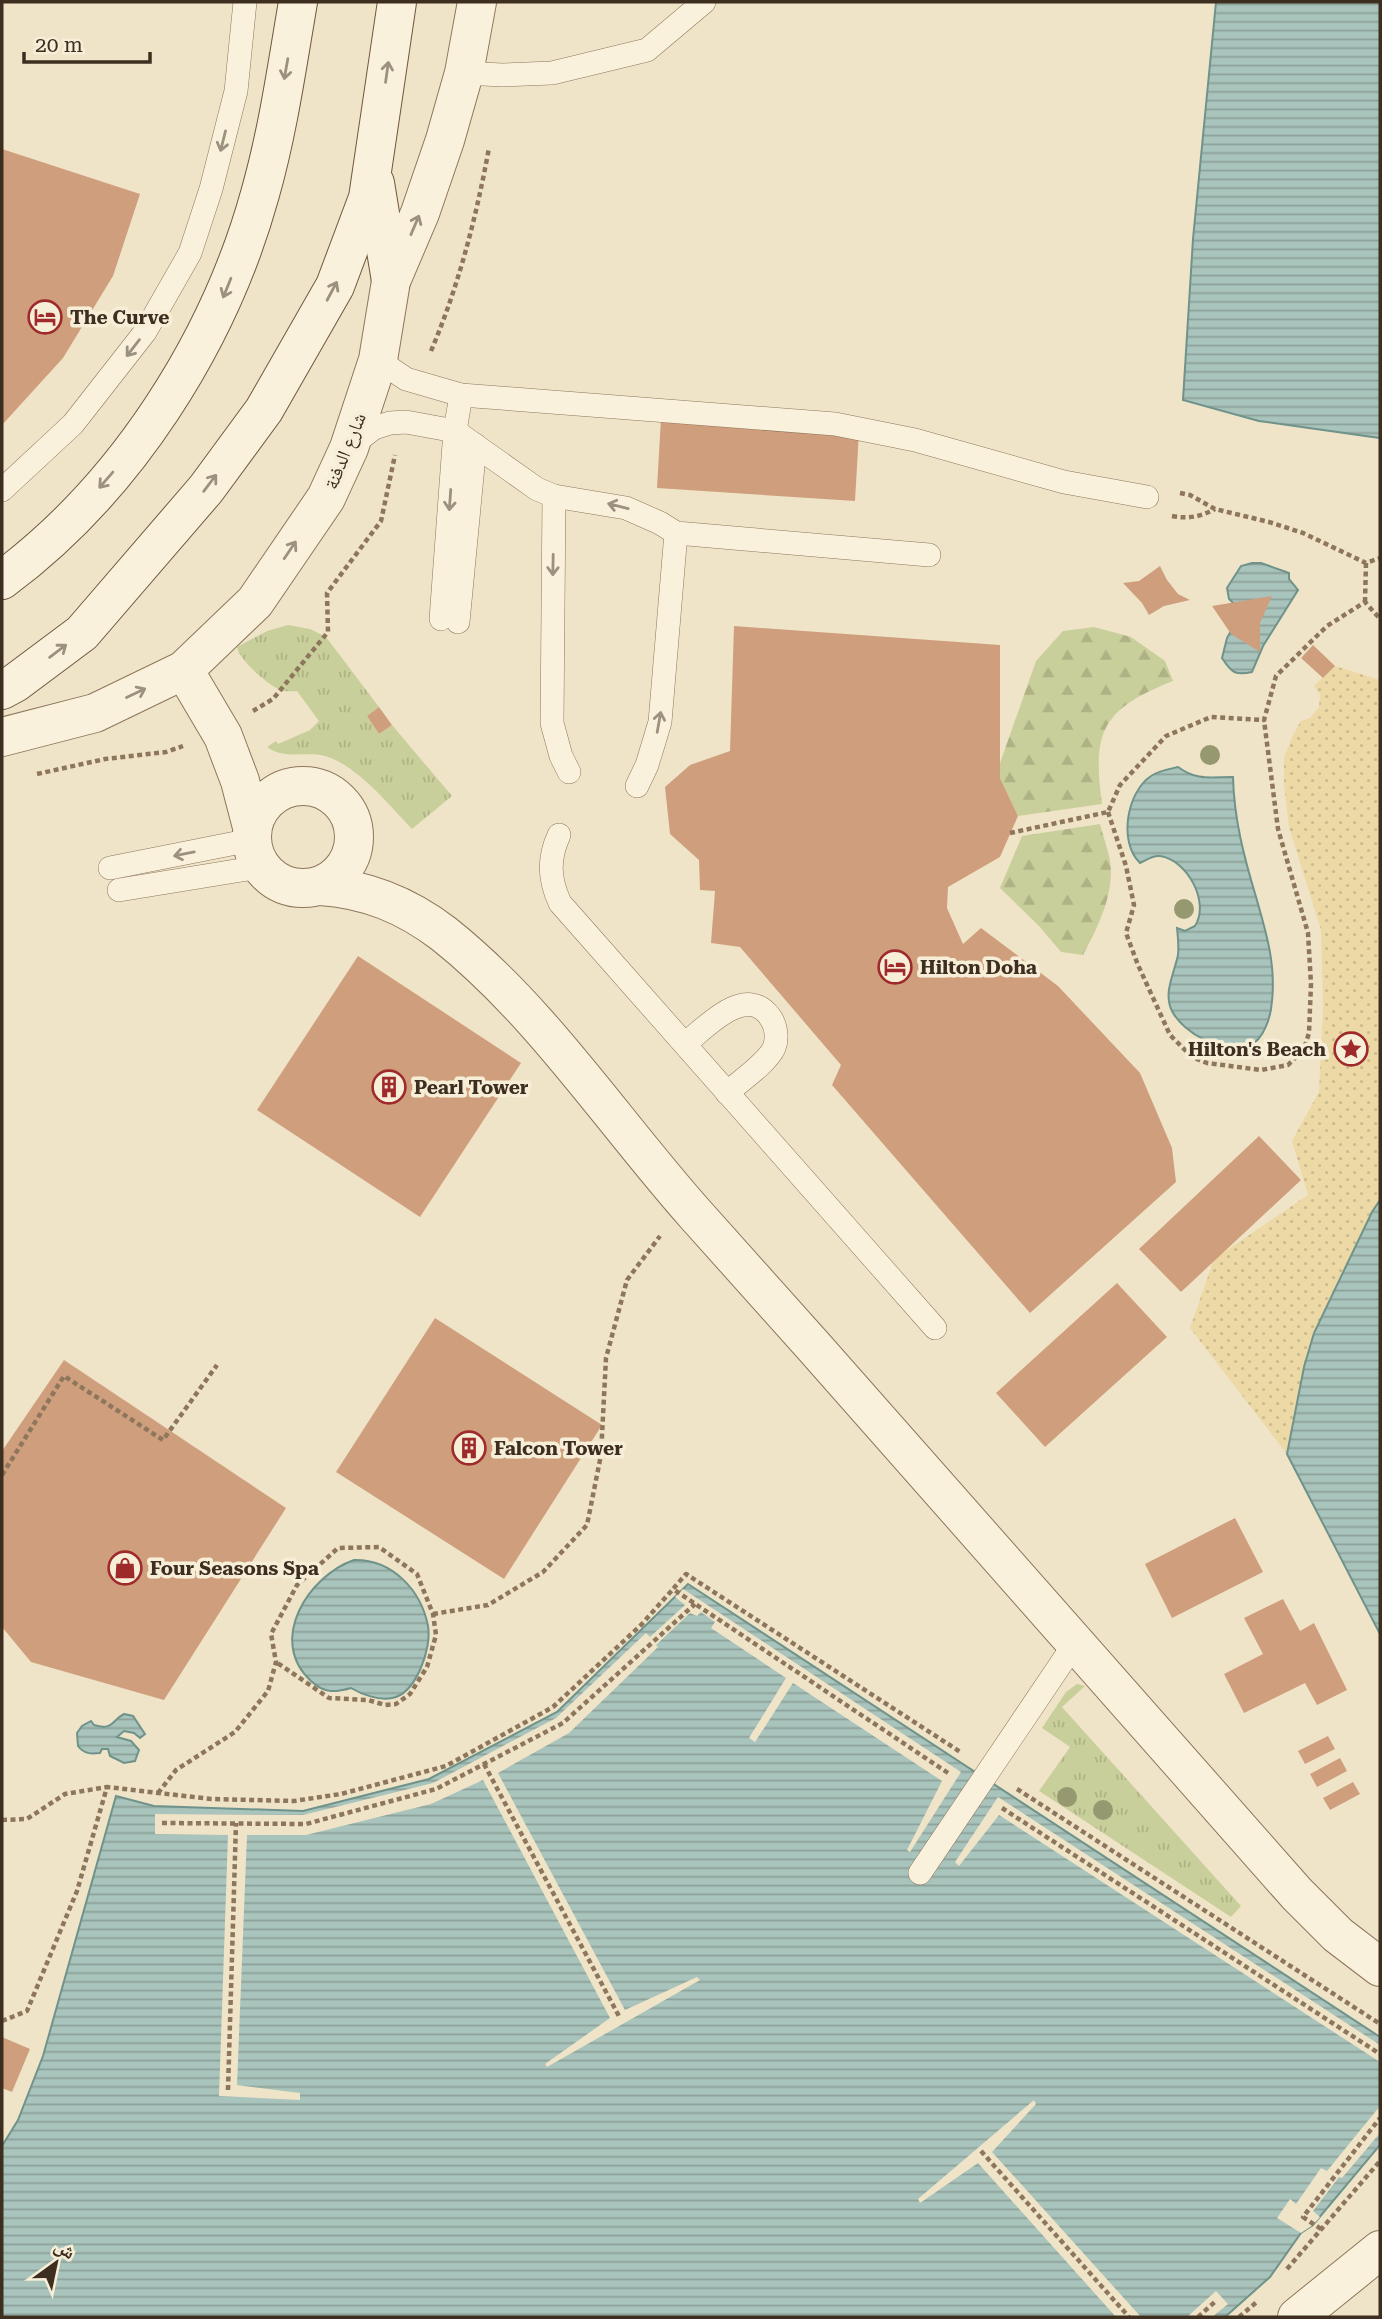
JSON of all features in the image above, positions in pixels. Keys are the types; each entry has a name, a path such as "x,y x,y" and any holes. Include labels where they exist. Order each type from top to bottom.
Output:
{"street":[{"path":"2,580 52,537 131,451 164,404 216,313 243,249 261,194 275,138 298,2"},
{"path":"2,690 82,633 206,489 264,410 335,286 368,198 397,2"},
{"name":"شارع الدفنة","path":"2,737 95,713 184,670 255,602 326,498 349,448 378,360 391,281 420,213 464,73 477,2"},
{"path":"373,170 391,281"},
{"path":"184,670 223,736 240,781 255,845 267,874 283,885 301,889 320,886 361,891 400,905 442,932 481,966 558,1048 685,1203 1297,1894 1338,1935 1380,1967"},
{"path":"223,736 264,769 295,786"},
{"path":"255,845 255,817 275,793 295,786 309,786 334,797 344,806 350,818 354,844 351,855 339,874 320,886"},
{"path":"354,844 400,905"},
{"path":"1297,2317 1380,2250"}],"lane":[{"path":"2,490 73,424 145,332 190,253 211,189 236,91 244,2"},
{"path":"464,73 552,74 647,50 704,2"},
{"path":"378,360 406,379 461,394 849,426 915,440 1064,482 1147,497"},
{"path":"461,394 455,432 449,620 475,445"},
{"path":"349,448 367,432 390,423 406,422 455,432 537,489 554,496 626,508 676,533 929,555"},
{"path":"554,496 552,714 558,748 569,772"},
{"path":"637,786 647,765 660,722 676,533"},
{"path":"559,835 550,862 551,877 560,903 935,1328"},
{"path":"110,868 255,845"},
{"path":"120,890 255,845"},
{"path":"685,1044 727,1010 738,1006 749,1004 769,1015 775,1026 774,1048 727,1093"},
{"path":"920,1873 1075,1643"}],"path":[{"path":"1147,497 1162,493 1191,495 1215,509 1303,533 1366,564 1380,558"},
{"path":"1366,564 1365,602 1380,618"},
{"path":"1264,719 1212,717 1166,736 1120,785 1108,812 1126,866 1134,905 1126,933 1170,1035 1192,1057 1207,1063 1261,1070 1288,1065 1304,1049 1309,1033 1311,984 1308,933 1278,828 1264,719 1276,676 1327,626 1365,602"},
{"path":"28,776 105,759"},
{"path":"1010,832 1108,812"},
{"path":"433,1614 488,1605 543,1572 587,1525 601,1455 606,1359 626,1280 685,1203"},
{"path":"2,1475 64,1376 163,1440 217,1365"},
{"path":"157,1793 176,1770 235,1732 268,1692 276,1662 271,1634 298,1585 338,1548 379,1547 417,1574 433,1614 436,1635 427,1667 411,1694 396,1704 329,1698 276,1662"},
{"path":"2,1820 27,1819 65,1794 107,1787 211,1799 294,1801 341,1794 446,1766 553,1707 641,1625 686,1574 1380,2024"},
{"path":"673,1590 952,1776"},
{"path":"162,1823 306,1824 436,1789 563,1723 695,1604"},
{"path":"484,1764 620,2018"},
{"path":"2,2021 27,2011 77,1891 107,1787"},
{"path":"999,1807 1380,2054"},
{"path":"228,2090 236,1823"},
{"path":"1321,2229 1303,2217 1380,2118"},
{"path":"981,2151 1129,2317"},
{"path":"1289,2266 1380,2161"},
{"path":"1198,2317 1217,2300"}],"green space":[{"path":"288,625 310,629 326,637 379,707 367,716 379,734 392,725 452,796 412,829 361,777 337,761 325,756 281,753 267,747 276,741 278,744 310,730 319,721 297,691 282,691 268,683 248,665 237,647 267,631"},
{"path":"1094,627 1131,637 1165,661 1173,681 1131,702 1117,713 1107,726 1101,740 1099,758 1102,804 1018,816 1000,778 1000,763 1036,661 1063,631"},
{"path":"1100,824 1111,873 1108,897 1083,955 1061,952 1000,888 1022,836"},
{"path":"1077,1684 1085,1686 1062,1707 1241,1906 1231,1917 1039,1791 1070,1747 1042,1728 1066,1692"}],"sand":[{"name":"Hilton's Beach","path":"1335,666 1380,680 1380,1200 1314,1333 1304,1367 1287,1454 1190,1328 1214,1259 1308,1195 1292,1141 1319,1092 1323,1006 1321,930 1289,827 1284,758 1301,721 1310,718 1319,707 1320,694 1314,686"}],"water":[{"path":"1216,2 1380,2 1380,438 1259,421 1183,400 1193,239"},
{"path":"1261,563 1289,573 1289,579 1298,590 1263,646 1252,672 1237,673 1231,670 1222,658 1227,638 1242,611 1229,599 1227,588 1241,566"},
{"path":"1178,767 1198,776 1233,777 1240,838 1267,936 1273,974 1268,1020 1259,1039 1249,1046 1228,1048 1206,1040 1185,1027 1172,1011 1169,990 1178,955 1177,928 1185,931 1195,926 1199,917 1198,895 1194,884 1179,865 1160,856 1140,863 1129,843 1128,818 1136,793 1151,776"},
{"path":"1380,1200 1380,1634 1287,1454 1304,1367 1314,1333"},
{"path":"354,1560 381,1565 403,1579 419,1600 428,1626 425,1657 415,1679 401,1695 392,1698 376,1698 351,1688 334,1691 320,1688 298,1665 293,1647 293,1629 299,1611 309,1595 337,1568"},
{"path":"688,1584 1380,2037 1380,2145 1313,2225 1301,2233 1270,2277 1225,2317 2,2317 2,2146 18,2120 43,2056 116,1796 154,1806 303,1811 429,1779 557,1712"},
{"path":"124,1714 133,1716 145,1734 140,1738 134,1733 124,1731 117,1737 131,1741 139,1750 135,1761 124,1763 110,1756 108,1749 91,1753 78,1746 77,1733 82,1726 91,1721 94,1725 109,1726"}],"pier":[{"path":"683,1589 961,1772 910,1852 907,1850 942,1781 793,1683 755,1742 749,1738 786,1678 711,1628 715,1622 701,1612 697,1616 690,1613 569,1733 498,1773 625,2010 697,1977 700,1980 547,2067 545,2064 610,2018 483,1780 431,1804 306,1835 247,1835 237,2085 300,2093 300,2100 219,2096 228,1835 155,1834 155,1814 303,1815 433,1783 556,1718 646,1633 650,1637 685,1605 675,1597"},
{"path":"998,1797 1380,2045 1380,2062 999,1815 959,1866 955,1862"},
{"path":"1034,2100 1036,2104 992,2152 1141,2317 1116,2317 978,2163 920,2203 918,2199"},
{"path":"1380,2106 1380,2133 1342,2178 1339,2177 1313,2211 1320,2217 1313,2225 1301,2233 1277,2218 1290,2199 1296,2204 1321,2168 1327,2171"},
{"path":"1216,2291 1228,2304 1212,2317 1187,2317"}],"building":[{"name":"The Curve","path":"2,149 140,194 113,276 63,358 2,425"},
{"path":"661,418 859,432 855,501 657,488"},
{"path":"1160,566 1178,594 1190,600 1164,606 1149,615 1142,603 1123,583 1139,581"},
{"path":"1272,596 1260,623 1260,652 1231,634 1212,606"},
{"name":"Hilton Doha","path":"734,626 1000,645 1000,778 1018,816 1000,857 948,887 947,908 963,944 981,928 1058,986 1140,1073 1172,1148 1176,1182 1030,1313 832,1085 841,1065 740,947 711,943 715,891 700,890 699,860 670,834 665,787 690,765 730,751"},
{"path":"1313,645 1335,666 1323,678 1301,658"},
{"path":"379,707 392,725 379,734 367,716"},
{"name":"Pearl Tower","path":"358,956 521,1063 420,1217 257,1110"},
{"path":"1259,1136 1301,1180 1181,1292 1139,1249"},
{"path":"1117,1283 1167,1337 1045,1447 996,1393"},
{"name":"Falcon Tower","path":"435,1318 602,1425 504,1579 336,1472"},
{"name":"Four Seasons Spa","path":"64,1360 286,1508 164,1700 31,1662 2,1627 2,1451"},
{"path":"1235,1518 1263,1572 1172,1618 1145,1564"},
{"path":"1283,1599 1300,1631 1314,1623 1347,1690 1317,1705 1305,1683 1244,1713 1224,1674 1263,1654 1244,1618"},
{"path":"1328,1736 1335,1749 1305,1764 1298,1751"},
{"path":"1340,1758 1347,1771 1317,1787 1310,1774"},
{"path":"1353,1782 1360,1794 1330,1810 1323,1798"},
{"path":"2,2037 30,2049 12,2092 2,2088"}],"place":[{"name":"The Curve","path":"45,317"},
{"name":"Hilton Doha","path":"895,967"},
{"name":"Hilton's Beach","path":"1351,1049"},
{"name":"Pearl Tower","path":"389,1087"},
{"name":"Falcon Tower","path":"469,1448"},
{"name":"Four Seasons Spa","path":"125,1568"}]}
